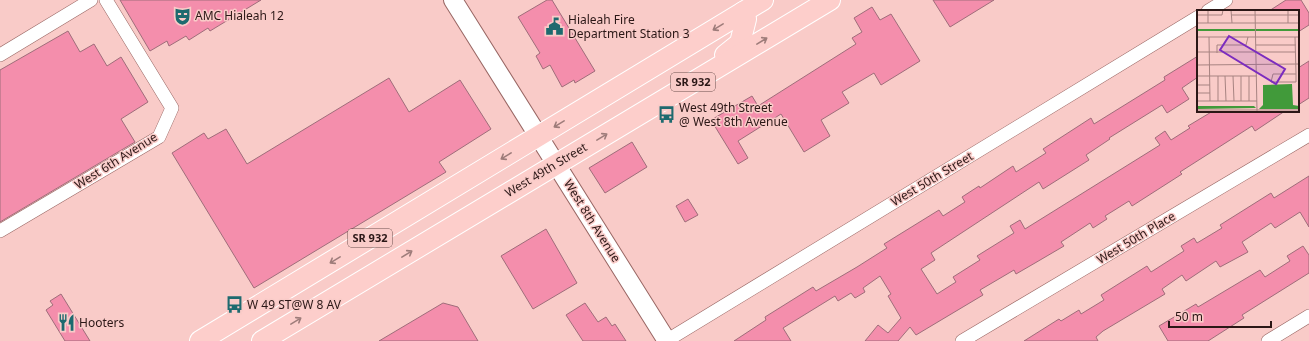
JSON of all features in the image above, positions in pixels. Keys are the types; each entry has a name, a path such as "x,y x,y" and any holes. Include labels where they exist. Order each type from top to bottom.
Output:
{"main road":[{"name":"SR 932","path":"200,341 763,0"},
{"name":"West 49th Street","path":"262,341 830,0"},
{"path":"674,93 693,74 740,43 746,19 743,12"},
{"path":"220,341 264,302"}],"street":[{"path":"0,56 92,0"},
{"name":"West 6th Avenue","path":"0,231 159,137 172,108 106,0"},
{"name":"West 8th Avenue","path":"453,0 667,341"},
{"path":"1210,10 1226,0"},
{"name":"West 50th Street","path":"667,341 1197,18"},
{"name":"West 50th Place","path":"962,341 1309,135"},
{"path":"1268,341 1309,316"}],"building":[{"name":"AMC Hialeah 12","path":"120,0 261,0 210,31 208,28 189,40 186,36 169,46 167,41 150,51"},
{"path":"547,0 552,0 595,71 575,83 574,80 562,87 550,65 543,69 536,56 540,53 518,17"},
{"path":"933,0 994,0 950,27"},
{"path":"1286,0 1301,0 1309,13 1309,25 1299,31 1299,10 1271,10"},
{"path":"872,7 880,20 891,14 920,61 881,85 874,73 842,92 849,103 821,120 830,136 804,152 781,114 738,141 748,158 738,164 711,120 752,96 758,106 856,44 852,38 862,32 854,18"},
{"path":"68,31 80,52 94,44 107,66 121,57 148,102 121,119 135,142 0,222 0,70"},
{"path":"1197,57 1197,78 1182,88 1189,99 1167,113 1162,105 1109,138 1110,139 1086,155 1089,160 1043,189 1039,182 931,253 935,260 921,269 937,294 956,282 953,277 980,260 977,256 1014,233 1010,226 1020,220 1025,229 1160,145 1155,138 1165,131 1171,140 1190,128 1188,126 1211,112 1284,112 1255,131 1252,126 1180,172 1182,174 1132,206 1129,201 1105,216 1107,219 1093,228 1090,223 1061,242 1064,246 1016,274 1014,270 980,290 983,295 916,335 910,327 898,341 865,341 878,325 888,333 901,318 888,296 891,294 880,276 863,288 865,292 855,298 851,293 838,301 835,296 783,328 791,341 734,341 766,320 765,317 813,287 816,291 857,267 887,248 884,244 939,210 943,216 965,202 962,197 979,186 980,188 1013,166 1016,172 1046,153 1043,149 1091,118 1094,124 1165,80 1164,77"},
{"path":"1309,61 1309,98 1299,104 1299,67"},
{"path":"389,78 409,112 460,80 491,129 439,162 446,172 254,288 172,153 204,133 208,139 226,129 247,164"},
{"path":"632,142 647,167 605,193 589,168"},
{"path":"1309,176 1309,227 1300,212 1275,228 1271,223 1242,242 1248,252 1220,267 1216,261 1186,281 1182,275 1162,289 1165,294 1103,331 1096,337 1098,341 1024,341 1059,319 1061,321 1079,310 1081,314 1104,300 1101,295 1147,266 1151,272 1184,251 1181,246 1194,238 1197,243 1222,228 1220,225 1271,193 1274,198"},
{"path":"688,199 698,215 685,222 676,206"},
{"path":"546,229 577,283 533,309 501,256"},
{"path":"1303,246 1309,255 1309,273 1242,315 1244,318 1208,341 1168,341 1159,326 1196,304 1198,307 1260,270 1265,277 1290,261 1287,256"},
{"name":"Hooters","path":"61,294 90,341 65,341 46,310 53,305 50,301"},
{"path":"443,303 458,307 478,341 379,341"},
{"path":"585,303 598,322 606,317 612,326 615,324 626,341 583,341 566,315"}],"place":[{"name":"AMC Hialeah 12","path":"182,16"},
{"name":"Hialeah Fire Department Station 3","path":"555,27"},
{"name":"West 49th Street @ West 8th Avenue","path":"666,115"},
{"name":"W 49 ST@W 8 AV","path":"234,305"},
{"name":"Hooters","path":"66,323"}]}
